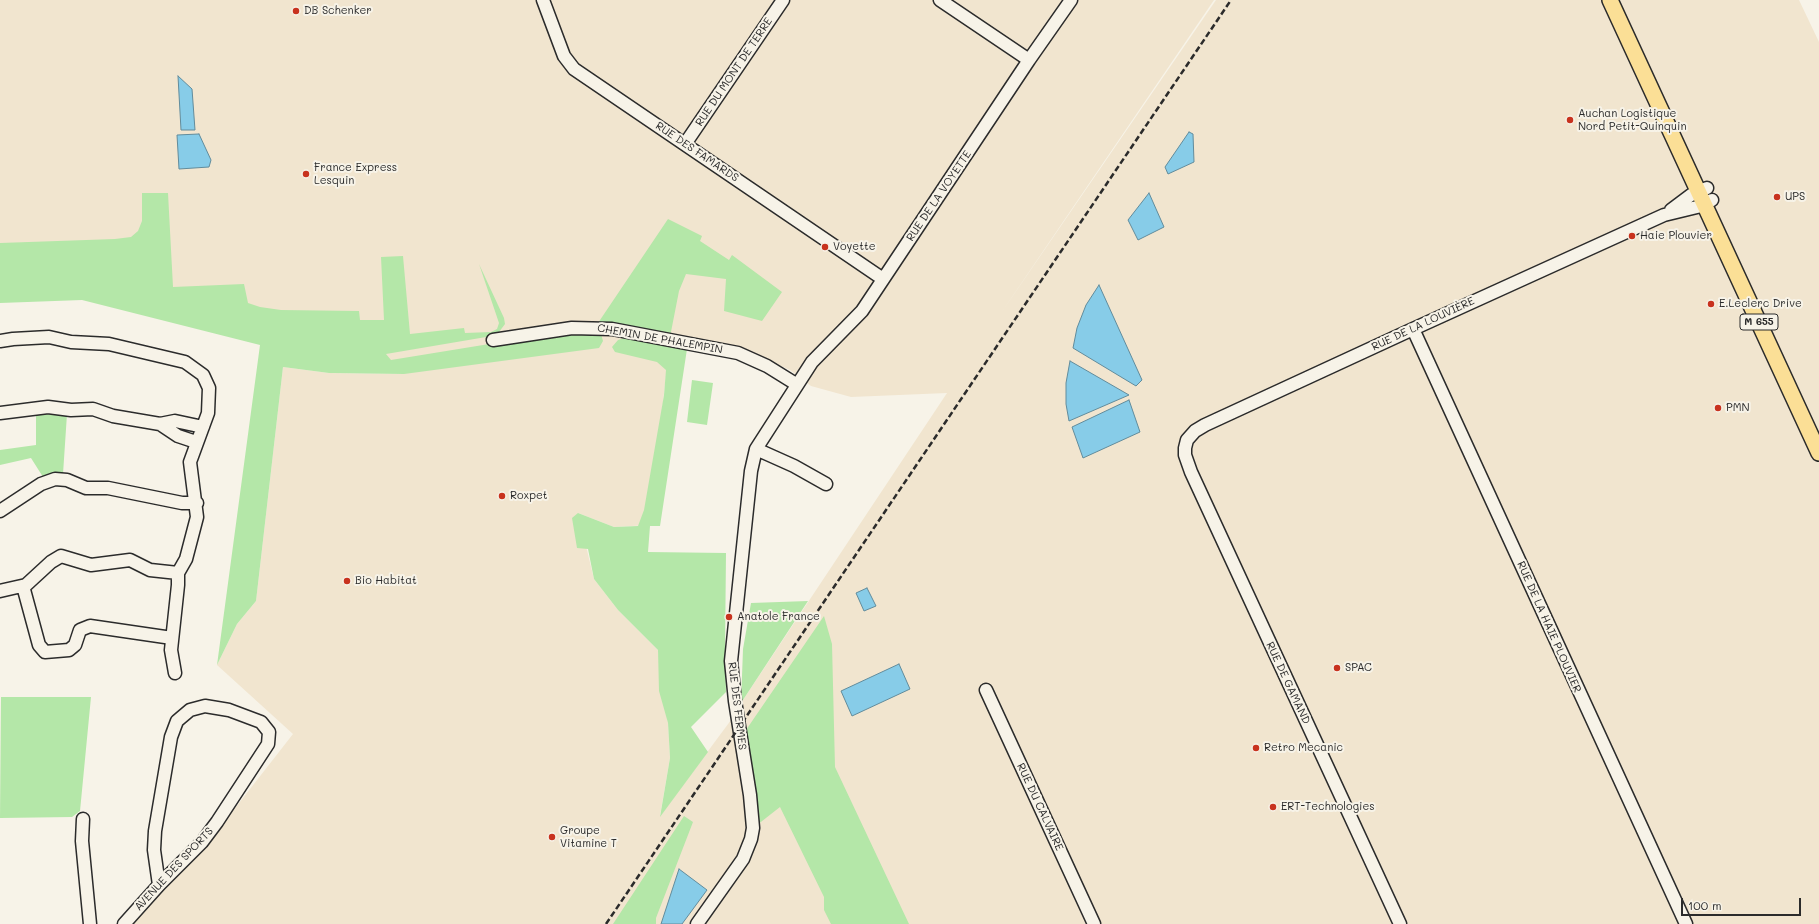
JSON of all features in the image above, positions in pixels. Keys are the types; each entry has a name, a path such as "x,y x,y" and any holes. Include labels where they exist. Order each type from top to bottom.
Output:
{"main road":[{"name":"M 655","path":"1610,0 1706,196 1819,433"},
{"name":"M 655","path":"1620,0 1819,453"}],"street":[{"name":"RUE DES FAMARDS","path":"543,0 564,56 574,69 883,279"},
{"name":"RUE DU MONT DE TERRE","path":"685,144 783,0"},
{"path":"940,0 1029,60"},
{"name":"RUE DE LA VOYETTE","path":"796,384 817,356 858,316 1029,60 1071,0"},
{"name":"RUE DE LA LOUVIÈRE","path":"1187,440 1195,431 1205,425 1706,196"},
{"name":"CHEMIN DE PHALEMPIN","path":"493,340 572,328 612,329 738,353 767,366 796,384"},
{"name":"RUE DE LA HAIE PLOUVIER","path":"1413,329 1686,924"},
{"path":"0,341 49,337 71,342 104,343 185,362 199,371 208,383 209,409 190,462 197,503 197,518 193,539 186,559 178,573 171,654 175,673"},
{"name":"RUE DES FERMES","path":"697,924 742,862 749,845 753,828 750,795 735,701 731,661 750,471 756,449 796,384"},
{"path":"0,413 48,407 71,410 93,409 113,416 160,424 176,421 203,428"},
{"path":"160,424 178,436 196,442"},
{"name":"RUE DE GAMAND","path":"1187,440 1186,455 1191,472 1400,924"},
{"path":"756,449 794,466 826,484"},
{"path":"0,511 41,484 55,479 67,480 86,488 108,488 182,503 197,503"},
{"path":"0,590 23,586 54,559 61,556 91,565 130,560 150,570 178,573"},
{"path":"23,586 39,645 45,652 69,650 75,645 80,630 90,626 172,638"},
{"name":"RUE DU CALVAIRE","path":"986,690 1094,924"},
{"name":"AVENUE DES SPORTS","path":"124,924 159,885 207,836 262,754 269,739 267,728 257,720 239,713 216,707 200,706 190,710 177,721 171,737 155,830 154,850 159,885"},
{"path":"83,819 82,841 90,924"}],"shaded area":[{"path":"0,0 1214,0 999,316 1216,0 1799,0 1819,42 1819,924 130,924 200,853 293,734 217,665 237,624 256,601 283,367 329,373 404,374 160,294 0,301","holes":["670,337 744,350 790,370 811,386 851,397 947,393 741,703 736,742 731,720 660,816 670,758 668,723 658,650 618,610 594,579 578,513 614,527 650,525"]}],"green space":[{"path":"142,193 168,193 173,287 244,284 248,303 260,307 281,310 359,311 360,320 384,320 381,257 403,256 410,334 464,328 465,333 491,332 497,329 499,323 479,264 504,318 505,324 499,332 492,336 386,354 391,360 563,332 601,334 603,341 599,348 404,374 329,373 283,367 256,601 237,624 217,665 260,345 82,300 0,303 0,243 115,239 131,237 138,231 142,221"},
{"path":"668,219 702,236 700,241 729,260 732,255 782,292 762,321 724,311 726,279 686,274 679,291 670,337 598,323"},
{"path":"627,337 687,349 660,526 650,526 648,552 726,553 726,692 691,727 708,752 660,817 670,758 668,723 659,691 658,650 618,610 594,579 588,549 577,548 572,518 578,513 614,527 638,526 644,510 664,395 666,370 657,362 615,352 612,347 618,340"},
{"path":"692,380 713,383 707,425 687,422"},
{"path":"36,414 67,414 63,474 52,474 43,477 31,458 0,465 0,450 36,445"},
{"path":"808,601 741,703 743,649 751,603"},
{"path":"824,616 832,644 835,767 909,924 831,924 824,910 824,897 780,807 757,825 746,730"},
{"path":"1,697 91,697 80,811 72,817 0,818"},
{"path":"684,816 693,822 656,918 656,924 613,924"}],"water":[{"path":"178,76 192,89 195,130 181,130"},
{"path":"1189,132 1193,134 1194,162 1168,174 1165,167"},
{"path":"199,134 211,160 209,167 179,169 177,135"},
{"path":"1149,193 1164,227 1138,240 1128,220"},
{"path":"1099,285 1142,380 1136,386 1073,348 1077,328 1086,305"},
{"path":"1070,361 1129,395 1069,421 1066,404 1066,383"},
{"path":"1129,400 1140,432 1083,458 1072,427"},
{"path":"867,588 876,606 864,611 856,593"},
{"path":"899,664 910,689 852,716 841,691"},
{"path":"679,869 707,890 682,924 661,924"}],"railway":[{"path":"606,924 1231,0"}],"place":[{"name":"DB Schenker","path":"296,11"},
{"name":"Auchan Logistique Nord Petit-Quinquin","path":"1570,120"},
{"name":"France Express Lesquin","path":"306,174"},
{"name":"UPS","path":"1777,197"},
{"name":"Haie Plouvier","path":"1632,236"},
{"name":"Voyette","path":"825,247"},
{"name":"E.Leclerc Drive","path":"1711,304"},
{"name":"PMN","path":"1718,408"},
{"name":"Roxpet","path":"502,496"},
{"name":"Bio Habitat","path":"347,581"},
{"name":"Anatole France","path":"729,617"},
{"name":"SPAC","path":"1337,668"},
{"name":"Retro Mecanic","path":"1256,748"},
{"name":"ERT-Technologies","path":"1273,807"},
{"name":"Groupe Vitamine T","path":"552,837"}]}
